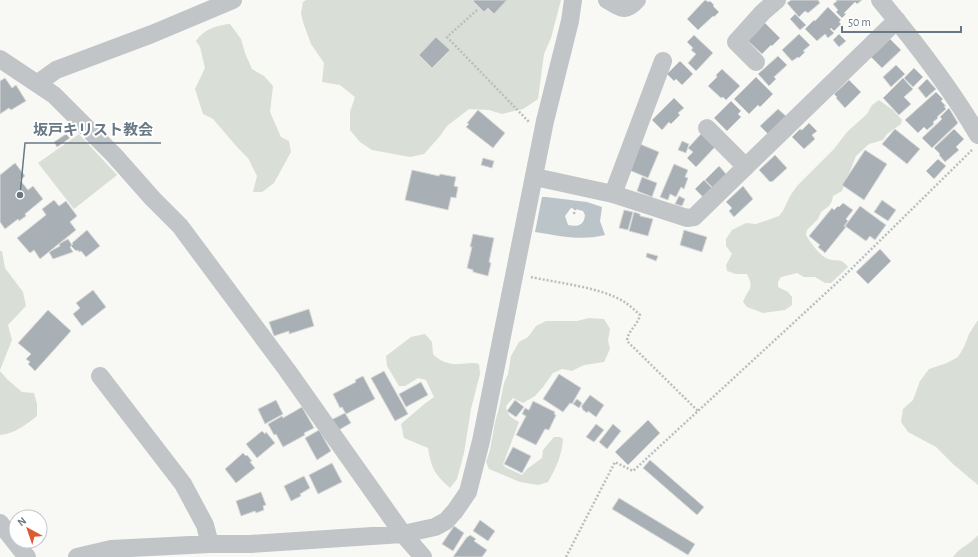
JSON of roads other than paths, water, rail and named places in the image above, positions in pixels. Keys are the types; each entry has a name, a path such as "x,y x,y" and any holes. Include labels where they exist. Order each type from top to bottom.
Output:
{"street":[{"path":"38,83 56,70 152,34 233,0"},
{"path":"77,557 111,549 210,544 252,551 403,534 435,527 446,521 459,507 468,492 481,441 545,121 570,21 573,0"},
{"path":"607,0 623,8 630,8 637,0"},
{"path":"756,62 736,42 763,12 777,0"},
{"path":"880,0 947,86 966,114 975,142"},
{"path":"534,177 613,194 687,218 694,217 897,20"},
{"path":"0,59 54,95 114,155 153,199 180,226 287,370 403,534 423,557"},
{"path":"613,194 663,61"},
{"path":"707,128 746,167"},
{"path":"100,376 183,484 204,524 210,544"},
{"path":"0,523 26,557"}],"place":[{"name":"坂戸キリスト教会","path":"20,195"}]}
